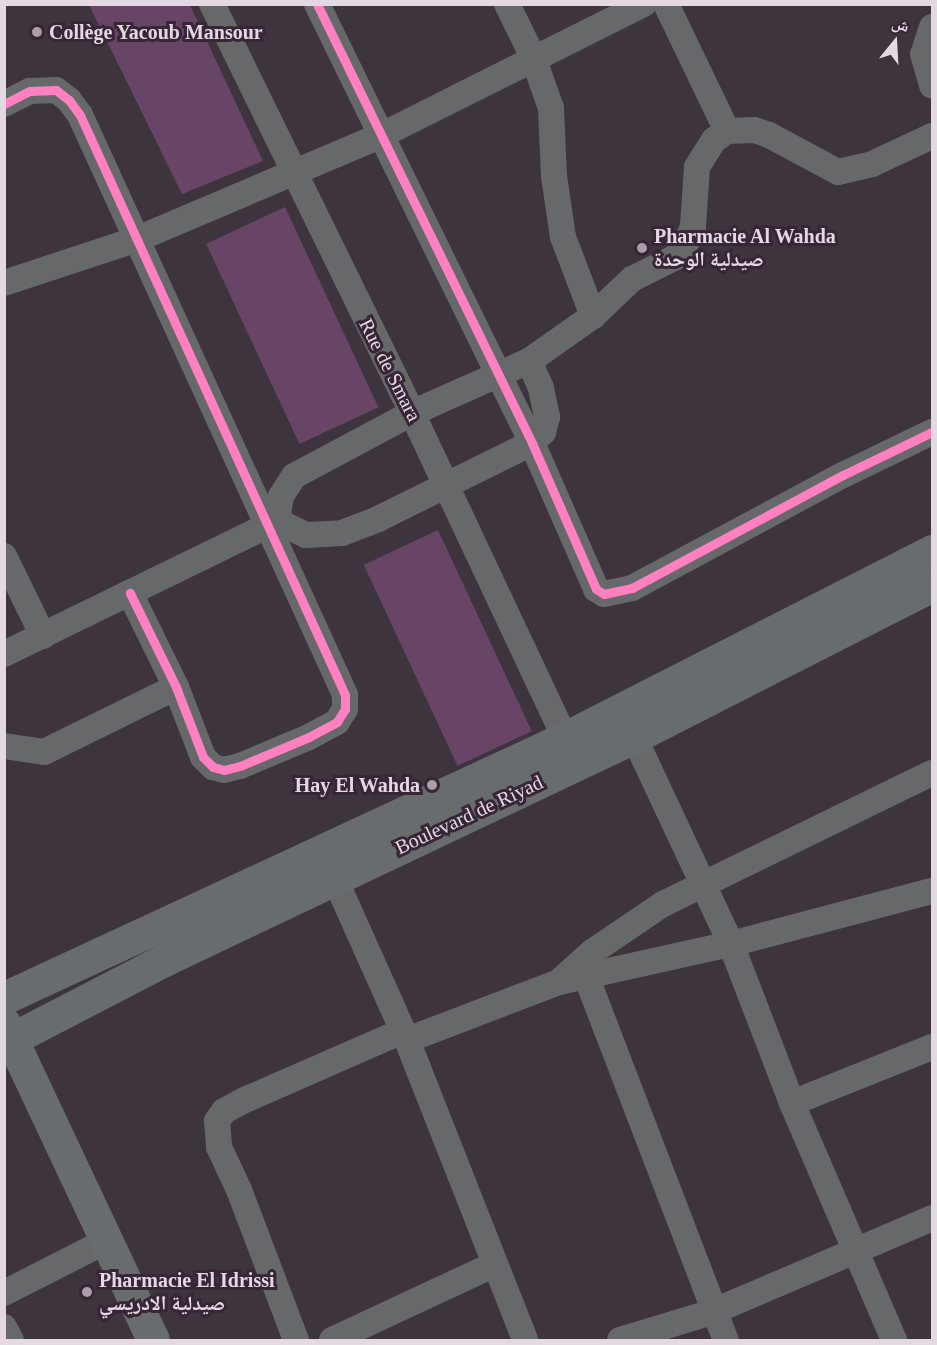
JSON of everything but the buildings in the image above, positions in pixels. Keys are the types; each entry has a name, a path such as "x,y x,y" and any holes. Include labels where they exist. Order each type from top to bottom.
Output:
{"main road":[{"name":"Boulevard de Riyad","path":"4,998 565,738 933,552"},
{"name":"Boulevard de Riyad","path":"7,1035 634,737 933,585"},
{"path":"7,1035 153,1341"}],"street":[{"name":"Rue de Smara","path":"213,4 293,173 446,483 565,738"},
{"path":"317,4 532,443 592,586 604,594 632,588 843,475 933,432"},
{"path":"507,4 533,57 551,108 554,176 563,237 593,316"},
{"path":"4,283 135,240 380,136 533,57 644,4"},
{"path":"666,4 727,131"},
{"path":"933,27 923,54 933,86"},
{"path":"4,104 42,90 56,90 69,100 271,523 345,695 345,709 337,722 328,728 224,770 213,767 203,757 176,687 130,593"},
{"path":"4,654 271,523 281,496 294,476 412,413 529,361 593,316 620,288 674,258 684,248 693,227 697,167 714,140 727,131 754,130 769,135 838,172 873,164 933,136"},
{"path":"271,523 306,535 342,533 378,519 446,483 532,443 543,432 548,417 529,361"},
{"path":"4,556 43,636"},
{"path":"4,746 44,752 176,687"},
{"path":"634,737 731,944 792,1103 894,1341"},
{"path":"558,982 592,951 640,918 702,884 933,773"},
{"path":"335,879 405,1035 525,1341"},
{"path":"296,1341 219,1147 217,1121 224,1111 248,1098 405,1035 558,982 731,944 933,891"},
{"path":"586,976 712,1312 726,1341"},
{"path":"792,1103 933,1047"},
{"path":"620,1341 712,1312 933,1218"},
{"path":"4,1293 106,1241"},
{"path":"332,1341 495,1264"},
{"path":"4,1327 11,1341"}],"shaded area":[{"path":"89,5 190,5 263,161 182,194"},
{"path":"285,207 378,407 300,444 206,244"},
{"path":"438,530 532,731 458,766 364,565"}],"cycle path":[{"path":"317,4 532,443 596,589 604,594 632,588 843,475 932,432"},
{"path":"4,104 30,91 56,90 69,100 80,115 337,677 345,695 345,709 337,722 309,737 240,766 224,770 213,767 203,757 176,687 130,593"}],"place":[{"name":"Collège Yacoub Mansour","path":"37,32"},
{"name":"Pharmacie Al Wahda صيدلية الوحدة","path":"642,248"},
{"name":"Hay El Wahda","path":"432,785"},
{"name":"Pharmacie El Idrissi صيدلية الادريسي","path":"87,1292"}]}
